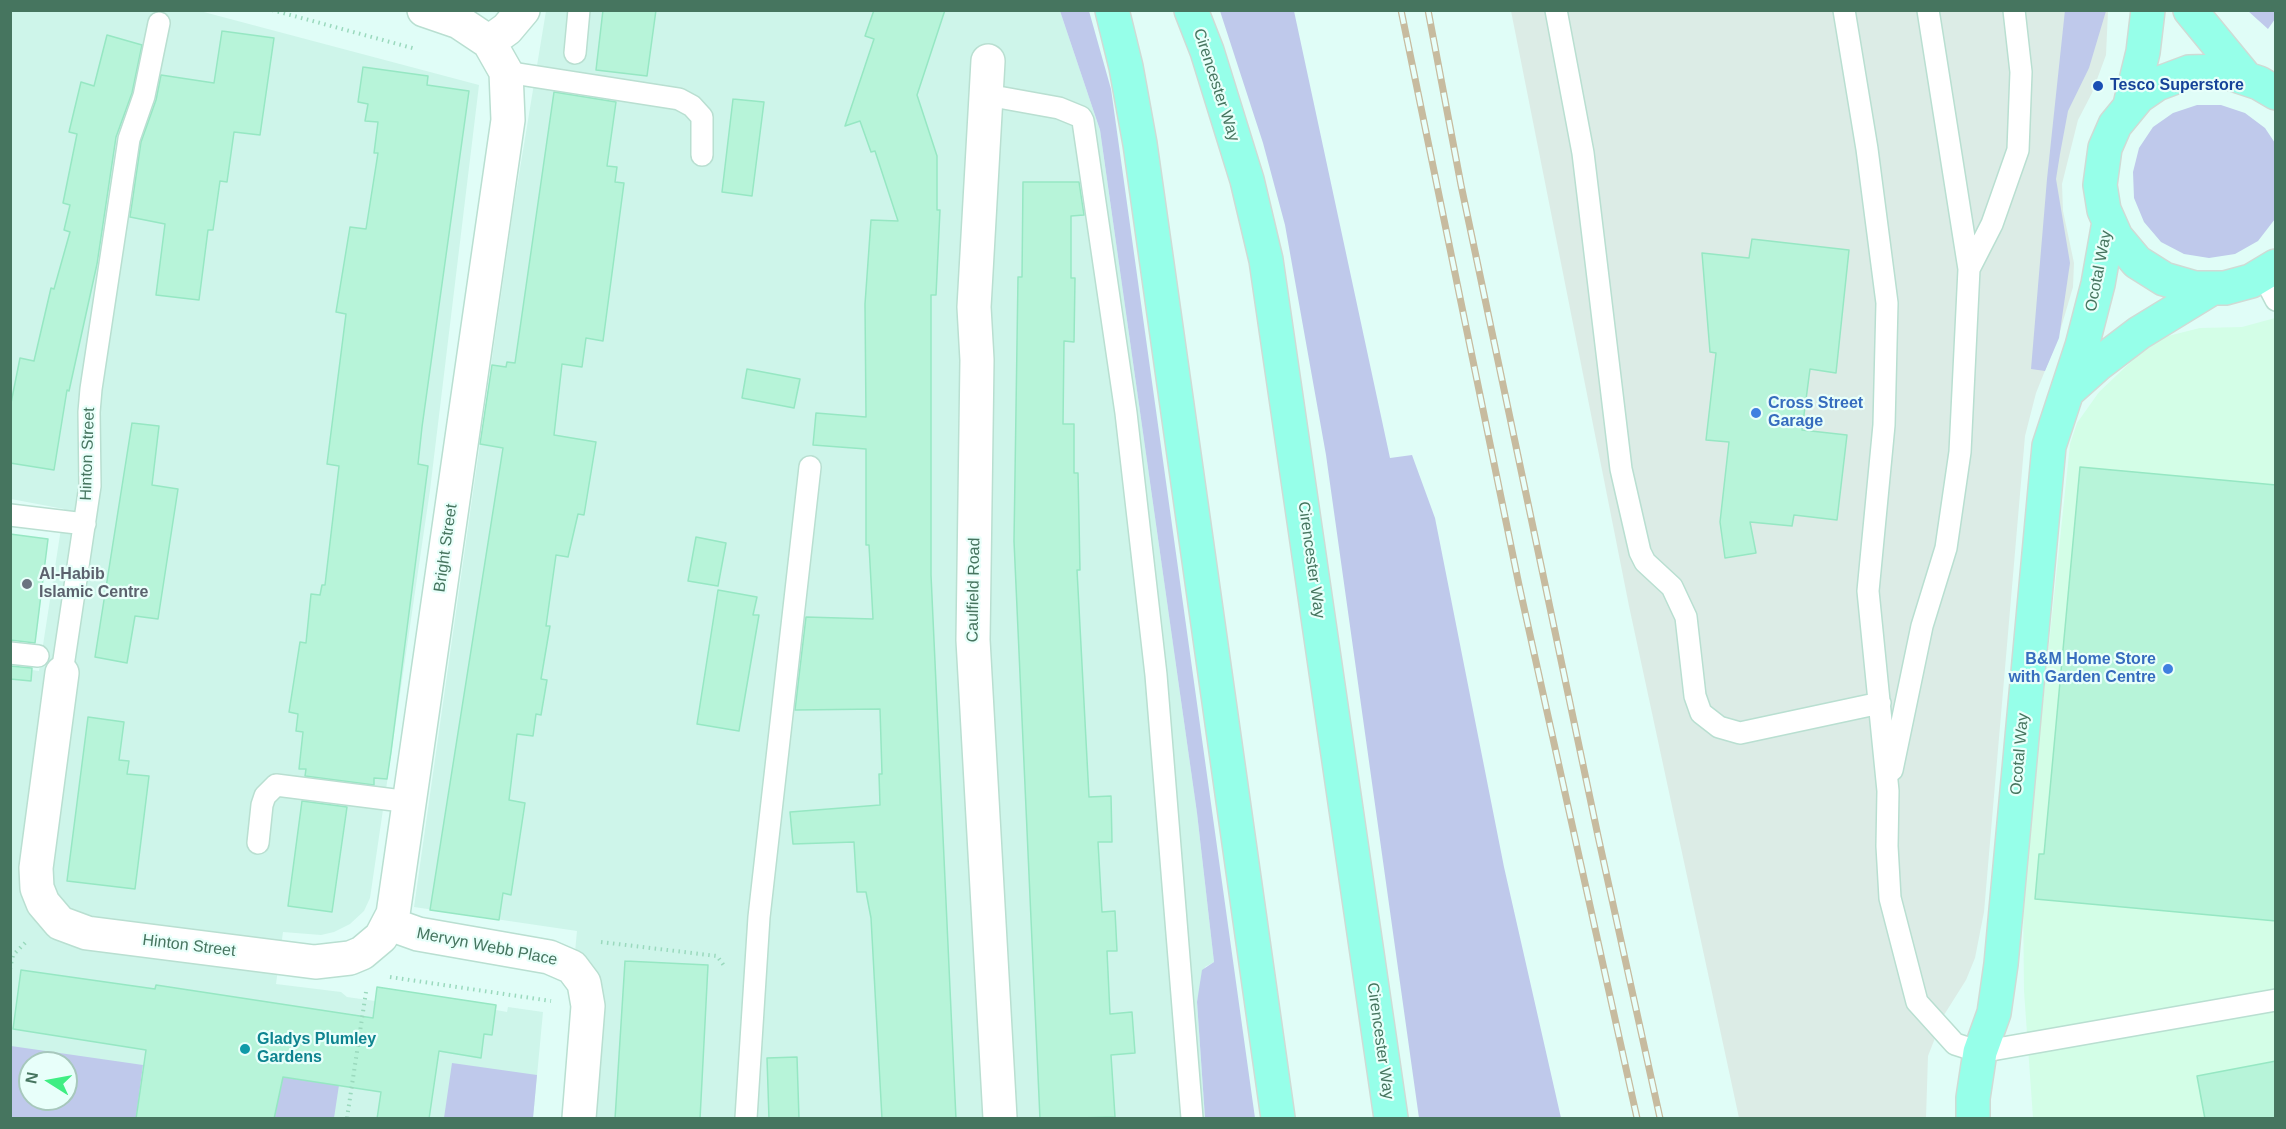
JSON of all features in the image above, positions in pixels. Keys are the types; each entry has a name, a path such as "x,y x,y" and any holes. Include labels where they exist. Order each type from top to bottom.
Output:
{"main road":[{"path":"1112,10 1126,67 1142,156 1278,1119"},
{"name":"Cirencester Way","path":"1191,10 1207,51 1247,180 1266,260 1281,345 1391,1119"},
{"path":"2130,105 2143,52 2148,10"},
{"path":"2190,10 2267,88"},
{"path":"2267,88 2223,71 2189,72 2157,84 2130,105 2115,125 2103,154 2100,185 2109,222 2126,250 2150,272 2179,285 2211,289 2271,280"},
{"name":"Ocotal Way","path":"1973,1119 1973,1098 1980,1052 1994,1013 2001,964 2049,446 2069,390 2096,293 2109,222"},
{"name":"Ocotal Way","path":"2069,390 2139,333 2211,289"}],"street":[{"name":"Bright Street","path":"390,924 410,802 508,120 506,72 489,42 459,22 424,10"},
{"path":"489,42 507,29 523,10"},
{"name":"Caulfield Road","path":"988,61 975,307 977,372 973,640 1000,1119"},
{"name":"Hinton Street","path":"50,664 37,843 24,887 42,903 51,915 60,923 87,933 315,962 364,963"},
{"path":"364,963 390,924"},
{"name":"Mervyn Webb Place","path":"390,924 418,934 559,959 572,967 584,983 588,1006 579,1119"}],"lane":[{"path":"575,53 579,10"},
{"path":"1556,10 1583,153 1609,381 1626,491 1636,539 1645,562 1672,587 1686,617 1695,696 1701,713 1719,727 1740,733 1880,703"},
{"path":"1844,10 1867,149 1887,303 1884,424 1868,591 1888,791 1887,846 1890,898 1917,1002 1955,1044 1980,1052 2276,999"},
{"path":"1888,791 1922,626 1946,548 1960,452 1969,269 1928,10"},
{"path":"1969,269 1992,224 2018,150 2021,72 2014,10"},
{"name":"Hinton Street","path":"50,664 85,524 90,486 91,389 129,139 144,96 159,23"},
{"path":"506,72 679,99 692,106 702,117 702,155"},
{"path":"987,95 1059,108 1081,117 1083,121 1126,413 1156,675 1192,1119"},
{"path":"746,1119 759,917 810,467"},
{"path":"10,514 85,524"},
{"path":"10,652 50,664"},
{"path":"258,843 262,805 265,796 276,786 410,802"}],"path":[{"path":"272,10 418,50"},
{"path":"633,951 634,946 717,956 727,969"},
{"path":"347,1119 365,999 364,963 588,1006"}],"shaded area":[{"path":"2065,10 2106,11 2089,68 2068,111 2060,154 2056,179 2070,263 2059,338 2045,371 2031,369 2047,179"},
{"path":"10,11 200,11 479,85 430,490 370,898 364,911 350,924 334,932 321,935 283,932 276,984 341,992 347,997 375,1001 377,987 497,1005 496,1010 507,1012 508,1007 543,1012 533,1118 11,1118 11,667 39,671 64,509 11,499"},
{"path":"546,11 1060,11 1100,130 1197,813 1214,962 1205,967 1197,1002 1205,1118 593,1118 575,952 577,931 414,907 513,211"},
{"path":"1060,11 1089,11 1111,89 1255,1118 1205,1118 1197,1002 1202,970 1214,962 1197,813 1100,130"},
{"path":"1220,11 1294,11 1390,458 1412,455 1435,518 1504,867 1561,1118 1419,1118 1326,455 1285,225 1263,143"},
{"path":"1511,11 2108,11 2106,55 2092,93 2078,120 2062,184 2063,211 2074,263 2073,287 2058,338 2036,393 2025,436 1984,912 1975,958 1966,980 1944,1015 1928,1056 1926,1118 1739,1118 1629,606"},
{"path":"2248,11 2275,11 2275,19 2268,29"},
{"path":"2197,105 2221,105 2245,113 2265,128 2275,143 2275,219 2258,241 2235,254 2209,258 2184,254 2161,242 2144,222 2134,198 2133,172 2139,148 2153,127 2173,113"},
{"path":"2275,318 2275,1118 2033,1118 2024,991 2023,893 2070,444 2077,423 2099,392 2136,357 2164,337 2200,328 2242,327"},
{"path":"11,1046 46,1051 18,1051 18,1111 78,1111 78,1056 143,1065 136,1118 11,1118"},
{"path":"452,1063 537,1075 533,1118 444,1118"},
{"path":"202,1065 339,1085 334,1118 194,1118"}],"building":[{"path":"603,10 656,10 647,76 596,70"},
{"path":"874,10 945,10 917,95 937,156 937,210 940,210 936,295 931,295 931,575 956,1119 882,1119 871,918 866,892 857,892 854,842 793,844 790,812 880,805 879,774 882,774 880,709 795,710 806,617 873,619 869,545 866,545 866,449 813,445 816,413 866,417 865,304 871,220 898,221 875,151 871,152 860,121 845,126 874,39 865,36"},
{"path":"222,31 274,38 260,135 234,132 227,182 220,181 213,230 208,230 199,300 156,295 165,224 130,217 141,142 156,100 161,75 214,83"},
{"path":"107,35 142,45 132,93 116,137 97,264 69,391 67,390 54,470 10,463 10,408 20,358 34,361 51,288 54,289 70,232 64,230 70,205 63,203 77,134 69,132 81,82 94,86"},
{"path":"363,67 428,76 427,85 469,91 422,427 418,464 428,466 391,752 387,779 374,778 374,785 305,776 306,769 299,769 303,732 296,731 298,714 289,712 300,642 306,643 311,594 320,595 322,585 325,585 339,466 327,464 346,314 336,312 350,227 366,229 378,153 374,153 378,122 365,121 368,104 358,102"},
{"path":"554,92 616,102 607,166 617,167 615,182 624,183 603,341 586,338 582,367 562,364 554,435 596,442 584,515 578,514 568,557 556,555 546,626 550,626 541,679 547,680 541,715 536,714 533,736 517,734 509,800 525,803 511,895 503,893 499,920 430,910 503,448 480,444 492,365 506,367 507,362 515,363"},
{"path":"733,99 764,102 752,196 722,192"},
{"path":"1023,182 1079,182 1084,215 1071,216 1071,278 1075,278 1074,342 1064,341 1063,424 1074,424 1074,473 1078,473 1080,570 1077,570 1089,797 1111,796 1112,842 1098,842 1102,912 1115,911 1117,951 1107,951 1110,1014 1132,1012 1135,1053 1111,1055 1115,1117 1040,1119 1014,541 1018,277 1022,277"},
{"name":"Cross Street Garage","path":"1752,239 1849,250 1836,373 1810,369 1802,430 1847,435 1837,520 1794,515 1792,526 1750,522 1756,553 1725,558 1720,522 1729,442 1706,440 1716,353 1710,352 1702,253 1749,258"},
{"path":"747,369 800,379 794,408 742,398"},
{"path":"132,423 159,426 152,485 178,489 158,619 135,616 127,663 95,657"},
{"name":"B&M Home Store with Garden Centre","path":"2080,467 2276,485 2276,921 2035,899 2039,854 2044,854"},
{"name":"Al-Habib Islamic Centre","path":"10,534 48,539 35,643 10,640"},
{"path":"696,537 726,543 718,586 688,581"},
{"path":"718,590 757,597 753,615 759,615 739,731 697,724"},
{"path":"10,666 32,668 31,681 10,679"},
{"path":"88,717 124,722 119,760 129,761 127,774 149,776 135,889 67,881"},
{"path":"302,801 347,807 332,912 288,906"},
{"path":"625,961 708,965 700,1119 615,1119"},
{"path":"21,970 155,989 156,985 373,1018 377,987 496,1005 492,1035 484,1034 481,1058 439,1051 429,1119 377,1119 381,1092 283,1077 274,1119 136,1119 146,1050 13,1029"},
{"path":"797,1057 799,1119 769,1119 767,1058"},
{"path":"2276,1061 2276,1119 2205,1119 2197,1076"}],"railway":[{"path":"1401,10 1519,585 1637,1118"},
{"path":"1428,10 1461,185 1598,836 1660,1118"}],"place":[{"name":"Tesco Superstore","path":"2098,86"},
{"name":"Cross Street Garage","path":"1756,413"},
{"name":"Al-Habib Islamic Centre","path":"27,584"},
{"name":"B&M Home Store with Garden Centre","path":"2168,669"},
{"name":"Gladys Plumley Gardens","path":"245,1049"}]}
